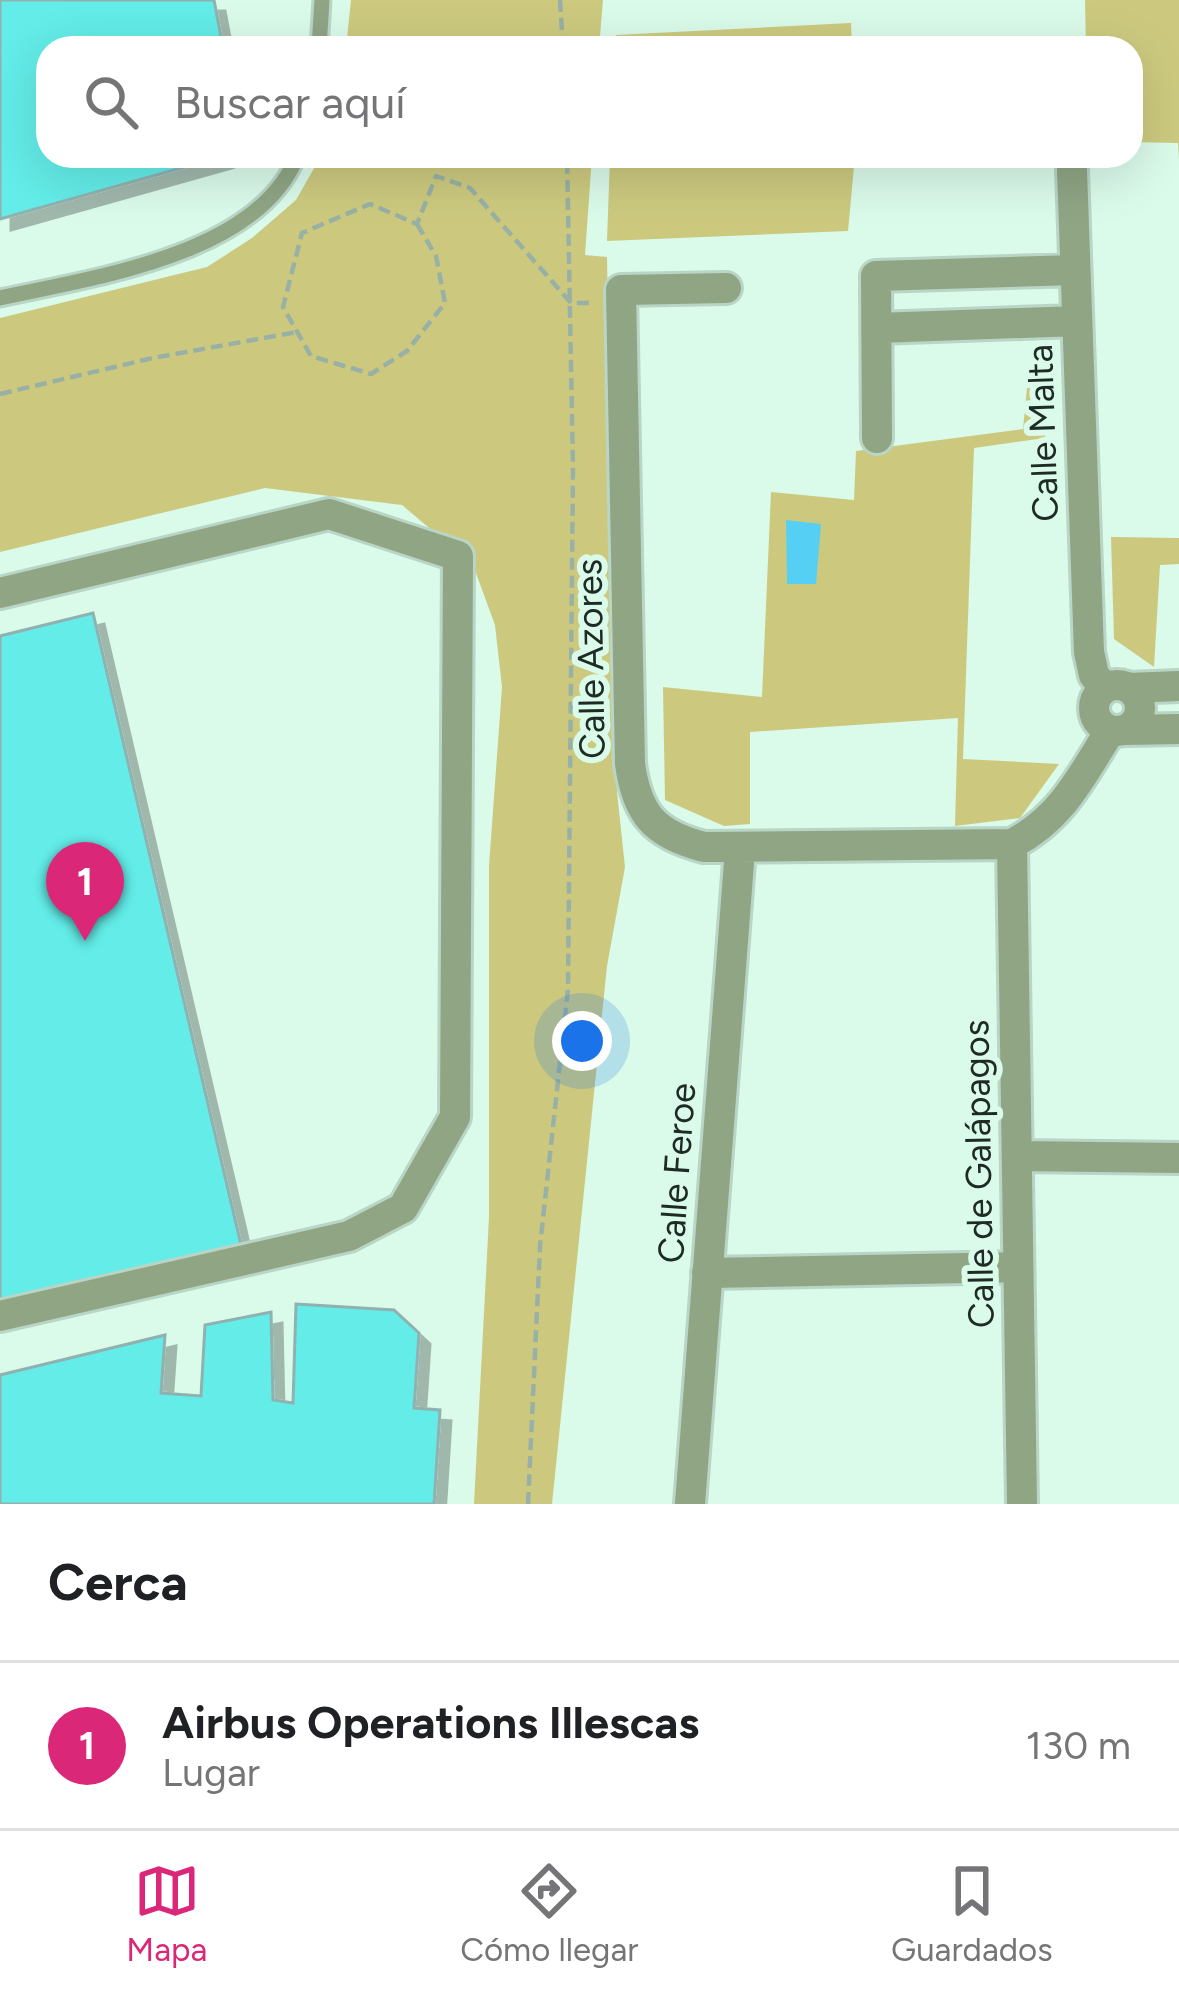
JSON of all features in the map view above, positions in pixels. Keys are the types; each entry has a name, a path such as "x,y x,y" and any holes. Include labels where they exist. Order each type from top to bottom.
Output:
{"street":[{"name":"Calle Malta","path":"1072,170 1089,652 1094,675 1116,688 1095,700 1094,715 1118,730"},
{"path":"877,438 876,276 1075,270"},
{"name":"Calle Azores","path":"725,288 621,290 634,795 651,822 674,840 704,847 1012,844"},
{"path":"877,328 1077,321"},
{"path":"0,593 329,514 458,556 455,1117 403,1208 349,1235 0,1316"},
{"path":"1116,688 1179,686"},
{"path":"1012,844 1041,829 1118,730 1179,729"},
{"name":"Calle de Galápagos","path":"1012,844 1022,1504"},
{"name":"Calle Feroe","path":"690,1504 740,849"},
{"path":"1016,1156 1179,1158"},
{"path":"707,1273 1018,1267"}],"lane":[{"path":"320,36 322,0"},
{"path":"0,298 158,262 233,228 289,177 292,168"}],"path":[{"path":"560,0 562,36"},
{"path":"528,1504 540,1246 568,989 567,168"},
{"path":"417,224 436,176 470,188 571,303"},
{"path":"370,204 417,224 436,256 445,303 407,351 370,374 310,356 284,307 302,233 370,204"},
{"path":"0,394 154,358 297,332"}],"shaded area":[{"path":"351,0 603,0 600,36 347,36"},
{"path":"1085,0 1179,0 1179,160 1178,143 1143,142 1143,36 1086,36"},
{"path":"851,23 852,36 616,36"},
{"path":"314,168 591,168 585,255 607,257 617,792 625,867 607,966 552,1504 474,1504 489,1217 489,866 502,687 495,625 473,565 402,505 265,488 0,552 0,318 207,267 252,238 296,200"},
{"path":"610,168 854,168 848,231 607,241"},
{"path":"1056,347 1045,438 974,448 963,759 1059,764 1020,818 955,826 958,718 750,732 750,824 724,826 665,800 663,687 762,697 771,492 854,500 856,451 1023,429 1031,348"},
{"path":"1111,537 1179,538 1179,564 1160,565 1154,667 1114,639"}],"water":[{"path":"786,520 821,524 816,584 787,584"}],"building":[{"path":"0,0 214,0 221,36 36,36 36,168 181,168 0,219"},
{"path":"93,613 241,1245 0,1301 0,636"},
{"path":"296,1304 394,1310 419,1333 414,1408 440,1410 434,1504 0,1504 0,1375 165,1335 161,1393 201,1396 205,1325 271,1312 273,1400 293,1403"}],"place":[{"name":"Airbus Operations Illescas","path":"85,941"}]}
